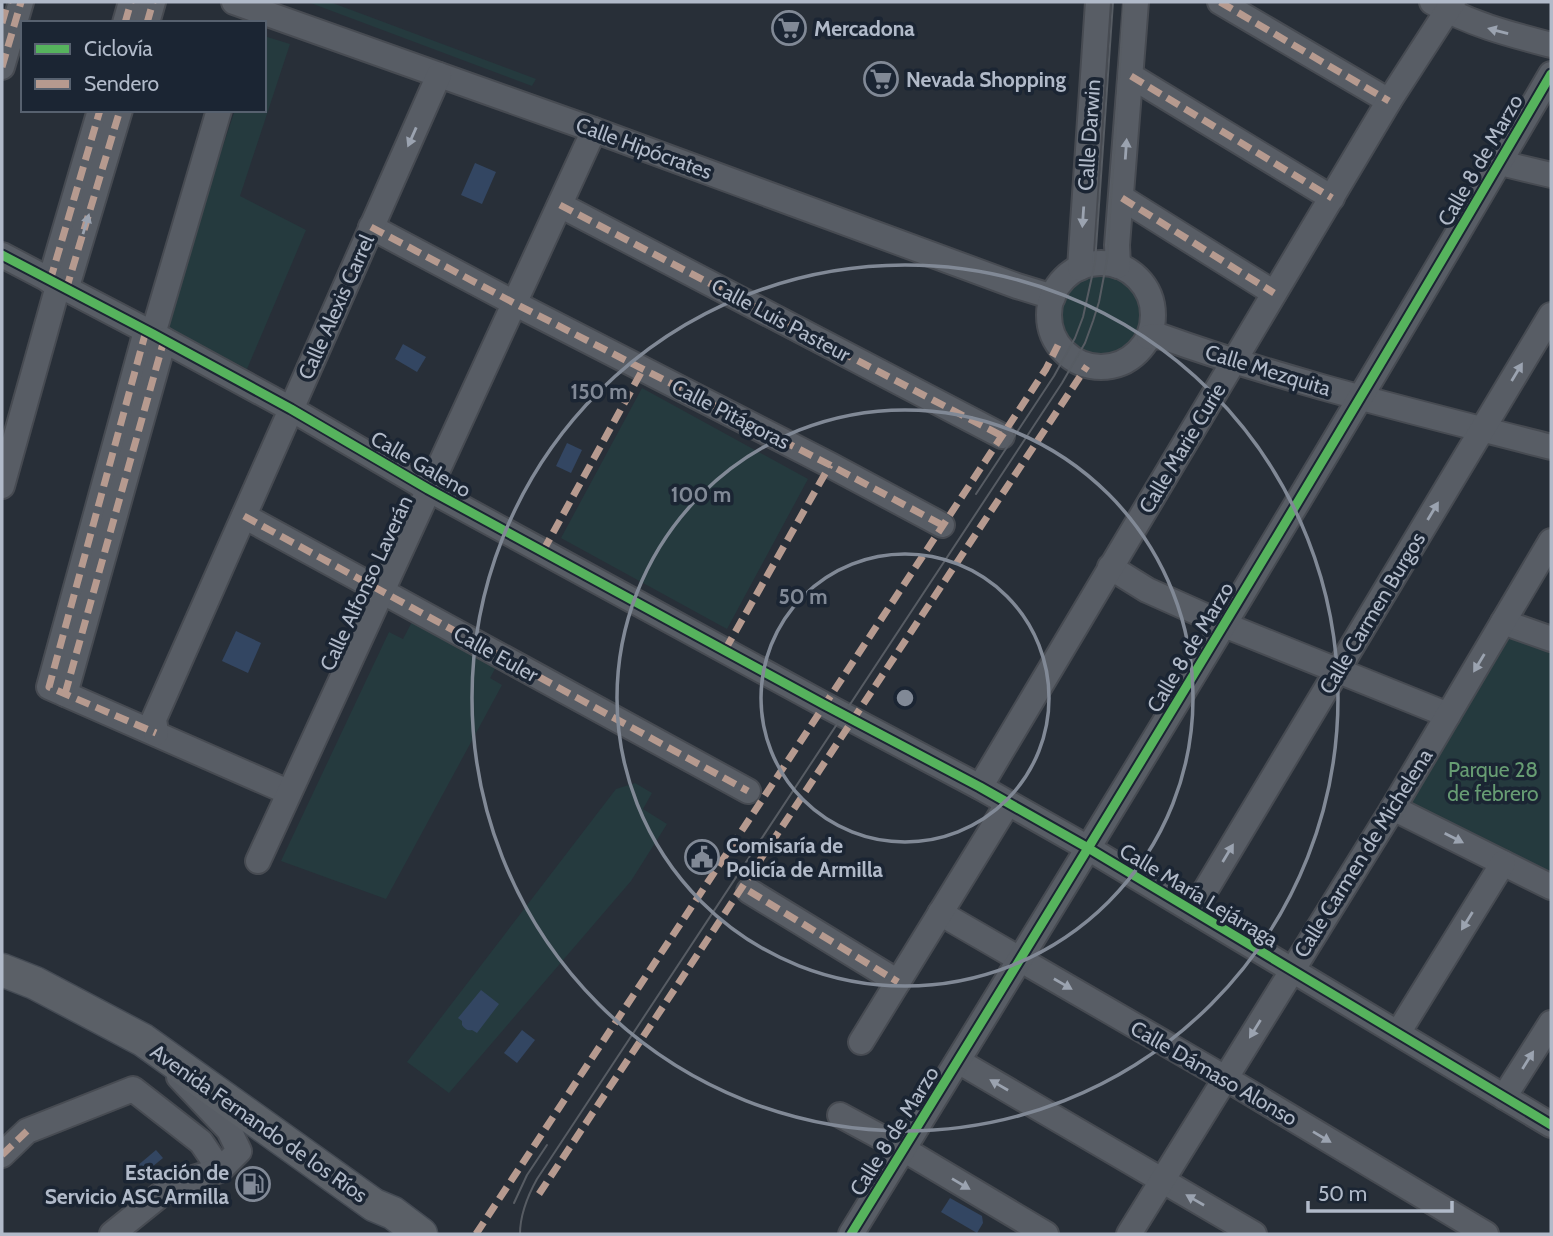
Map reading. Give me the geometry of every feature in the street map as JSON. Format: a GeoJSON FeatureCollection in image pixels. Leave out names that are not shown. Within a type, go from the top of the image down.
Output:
{"type":"FeatureCollection","features":[{"type":"Feature","properties":{"kind":"main road","name":"Avenida Fernando de los Ríos"},"geometry":{"type":"LineString","coordinates":[[2,970],[34,983],[144,1040],[374,1205],[393,1213],[421,1234]]}},
{"type":"Feature","properties":{"kind":"main road","name":"Avenida Fernando de los Ríos"},"geometry":{"type":"LineString","coordinates":[[374,1205],[396,1234]]}},
{"type":"Feature","properties":{"kind":"street"},"geometry":{"type":"LineString","coordinates":[[2,23],[8,2]]}},
{"type":"Feature","properties":{"kind":"street"},"geometry":{"type":"LineString","coordinates":[[2,67],[21,2]]}},
{"type":"Feature","properties":{"kind":"street"},"geometry":{"type":"LineString","coordinates":[[126,21],[131,2]]}},
{"type":"Feature","properties":{"kind":"street"},"geometry":{"type":"LineString","coordinates":[[147,21],[153,2]]}},
{"type":"Feature","properties":{"kind":"street","name":"Calle Hipócrates"},"geometry":{"type":"LineString","coordinates":[[234,2],[1053,297]]}},
{"type":"Feature","properties":{"kind":"street","name":"Calle Darwin"},"geometry":{"type":"LineString","coordinates":[[1080,268],[1098,2]]}},
{"type":"Feature","properties":{"kind":"street","name":"Calle Darwin"},"geometry":{"type":"LineString","coordinates":[[1118,266],[1117,245],[1136,2]]}},
{"type":"Feature","properties":{"kind":"street"},"geometry":{"type":"LineString","coordinates":[[1220,2],[1389,102]]}},
{"type":"Feature","properties":{"kind":"street"},"geometry":{"type":"LineString","coordinates":[[1444,5],[1481,26],[1551,45]]}},
{"type":"Feature","properties":{"kind":"street","name":"Calle Marie Curie"},"geometry":{"type":"LineString","coordinates":[[980,787],[1389,102],[1444,5]]}},
{"type":"Feature","properties":{"kind":"street","name":"Calle 8 de Marzo"},"geometry":{"type":"LineString","coordinates":[[855,1233],[903,1149],[1361,398],[1551,74]]}},
{"type":"Feature","properties":{"kind":"street","name":"Calle Alexis Carrel"},"geometry":{"type":"LineString","coordinates":[[156,733],[154,719],[439,75]]}},
{"type":"Feature","properties":{"kind":"street"},"geometry":{"type":"LineString","coordinates":[[1131,76],[1332,198]]}},
{"type":"Feature","properties":{"kind":"street"},"geometry":{"type":"LineString","coordinates":[[2,486],[58,285],[100,112]]}},
{"type":"Feature","properties":{"kind":"street"},"geometry":{"type":"LineString","coordinates":[[58,285],[119,112]]}},
{"type":"Feature","properties":{"kind":"street"},"geometry":{"type":"LineString","coordinates":[[218,112],[57,690],[288,792]]}},
{"type":"Feature","properties":{"kind":"street","name":"Calle Alfonso Laverán"},"geometry":{"type":"LineString","coordinates":[[258,861],[594,130]]}},
{"type":"Feature","properties":{"kind":"street"},"geometry":{"type":"LineString","coordinates":[[1501,160],[1509,165],[1551,175]]}},
{"type":"Feature","properties":{"kind":"street"},"geometry":{"type":"LineString","coordinates":[[1122,198],[1274,293]]}},
{"type":"Feature","properties":{"kind":"street","name":"Calle Luis Pasteur"},"geometry":{"type":"LineString","coordinates":[[560,205],[1002,436]]}},
{"type":"Feature","properties":{"kind":"street","name":"Calle Pitágoras"},"geometry":{"type":"LineString","coordinates":[[372,227],[942,525]]}},
{"type":"Feature","properties":{"kind":"street","name":"Calle Galeno"},"geometry":{"type":"LineString","coordinates":[[2,255],[291,409],[428,489],[823,704]]}},
{"type":"Feature","properties":{"kind":"street"},"geometry":{"type":"LineString","coordinates":[[1095,263],[1118,266],[1133,274],[1145,287],[1152,303],[1153,320],[1149,337],[1140,350],[1128,360],[1113,366],[1087,366],[1067,355],[1058,345],[1049,315],[1053,297],[1063,279],[1080,268],[1095,263]]}},
{"type":"Feature","properties":{"kind":"street","name":"Calle Carmen Burgos"},"geometry":{"type":"LineString","coordinates":[[1193,911],[1551,315]]}},
{"type":"Feature","properties":{"kind":"street","name":"Calle Mezquita"},"geometry":{"type":"LineString","coordinates":[[1149,337],[1160,336],[1361,398],[1551,447]]}},
{"type":"Feature","properties":{"kind":"street","name":"Calle Euler"},"geometry":{"type":"LineString","coordinates":[[244,516],[748,792]]}},
{"type":"Feature","properties":{"kind":"street","name":"Calle Carmen de Michelena"},"geometry":{"type":"LineString","coordinates":[[1129,1234],[1393,808],[1551,541]]}},
{"type":"Feature","properties":{"kind":"street"},"geometry":{"type":"LineString","coordinates":[[1110,567],[1147,590],[1448,715]]}},
{"type":"Feature","properties":{"kind":"street"},"geometry":{"type":"LineString","coordinates":[[1503,622],[1551,639]]}},
{"type":"Feature","properties":{"kind":"street","name":"Calle María Lejárraga"},"geometry":{"type":"LineString","coordinates":[[823,704],[980,787],[1087,848],[1551,1125]]}},
{"type":"Feature","properties":{"kind":"street"},"geometry":{"type":"LineString","coordinates":[[861,1042],[1008,803]]}},
{"type":"Feature","properties":{"kind":"street"},"geometry":{"type":"LineString","coordinates":[[1393,808],[1551,887]]}},
{"type":"Feature","properties":{"kind":"street"},"geometry":{"type":"LineString","coordinates":[[1398,1034],[1503,863]]}},
{"type":"Feature","properties":{"kind":"street"},"geometry":{"type":"LineString","coordinates":[[749,891],[898,982]]}},
{"type":"Feature","properties":{"kind":"street","name":"Calle Dámaso Alonso"},"geometry":{"type":"LineString","coordinates":[[940,913],[1224,1078],[1474,1231]]}},
{"type":"Feature","properties":{"kind":"street"},"geometry":{"type":"LineString","coordinates":[[1504,1097],[1551,1023]]}},
{"type":"Feature","properties":{"kind":"street","name":"Avenida Fernando de los Ríos"},"geometry":{"type":"LineString","coordinates":[[144,1040],[229,1130],[239,1151],[220,1170]]}},
{"type":"Feature","properties":{"kind":"street"},"geometry":{"type":"LineString","coordinates":[[958,1061],[1254,1234]]}},
{"type":"Feature","properties":{"kind":"street"},"geometry":{"type":"LineString","coordinates":[[2,1155],[27,1131],[133,1089],[201,1142],[220,1170],[174,1184],[112,1234]]}},
{"type":"Feature","properties":{"kind":"street"},"geometry":{"type":"LineString","coordinates":[[840,1115],[1046,1234]]}},
{"type":"Feature","properties":{"kind":"green space"},"geometry":{"type":"Polygon","coordinates":[[[308,2],[330,2],[536,79],[532,86],[308,2]]]}},
{"type":"Feature","properties":{"kind":"green space"},"geometry":{"type":"Polygon","coordinates":[[[266,37],[290,44],[240,196],[306,230],[247,369],[162,328],[234,112],[266,112],[266,37]]]}},
{"type":"Feature","properties":{"kind":"green space"},"geometry":{"type":"Polygon","coordinates":[[[1101,274],[1124,281],[1136,293],[1143,316],[1136,339],[1124,351],[1101,358],[1078,351],[1066,339],[1059,316],[1066,293],[1078,281],[1101,274]]]}},
{"type":"Feature","properties":{"kind":"green space"},"geometry":{"type":"Polygon","coordinates":[[[642,388],[808,479],[727,629],[561,538],[642,388]]]}},
{"type":"Feature","properties":{"kind":"green space"},"geometry":{"type":"Polygon","coordinates":[[[412,622],[496,667],[490,678],[502,685],[386,899],[281,861],[389,632],[403,639],[412,622]]]}},
{"type":"Feature","properties":{"kind":"green space","name":"Parque 28 de febrero"},"geometry":{"type":"Polygon","coordinates":[[[1505,634],[1551,650],[1551,877],[1410,805],[1505,634]]]}},
{"type":"Feature","properties":{"kind":"green space"},"geometry":{"type":"Polygon","coordinates":[[[635,783],[652,793],[643,809],[667,824],[631,881],[449,1093],[407,1062],[616,789],[635,783]]]}},
{"type":"Feature","properties":{"kind":"water"},"geometry":{"type":"Polygon","coordinates":[[[475,163],[496,172],[482,204],[461,195],[475,163]]]}},
{"type":"Feature","properties":{"kind":"water"},"geometry":{"type":"Polygon","coordinates":[[[403,344],[426,357],[417,372],[395,359],[403,344]]]}},
{"type":"Feature","properties":{"kind":"water"},"geometry":{"type":"Polygon","coordinates":[[[567,443],[582,450],[571,473],[556,466],[567,443]]]}},
{"type":"Feature","properties":{"kind":"water"},"geometry":{"type":"Polygon","coordinates":[[[236,631],[261,643],[248,673],[222,661],[236,631]]]}},
{"type":"Feature","properties":{"kind":"water"},"geometry":{"type":"Polygon","coordinates":[[[481,990],[499,1004],[477,1033],[465,1029],[458,1018],[481,990]]]}},
{"type":"Feature","properties":{"kind":"water"},"geometry":{"type":"Polygon","coordinates":[[[522,1030],[535,1040],[517,1063],[504,1053],[522,1030]]]}},
{"type":"Feature","properties":{"kind":"water"},"geometry":{"type":"Polygon","coordinates":[[[156,1150],[163,1158],[136,1180],[130,1172],[156,1150]]]}},
{"type":"Feature","properties":{"kind":"water"},"geometry":{"type":"Polygon","coordinates":[[[950,1198],[982,1216],[983,1223],[977,1233],[941,1212],[950,1198]]]}},
{"type":"Feature","properties":{"kind":"tram line"},"geometry":{"type":"LineString","coordinates":[[976,494],[1054,376],[1083,317],[1095,263],[1113,2]]}},
{"type":"Feature","properties":{"kind":"tram line"},"geometry":{"type":"LineString","coordinates":[[520,1234],[525,1206],[537,1179],[1062,383],[1085,343],[1099,302],[1107,260],[1124,2]]}},
{"type":"Feature","properties":{"kind":"tram line"},"geometry":{"type":"LineString","coordinates":[[514,1203],[527,1175],[547,1145]]}},
{"type":"Feature","properties":{"kind":"marked path"},"geometry":{"type":"LineString","coordinates":[[2,23],[8,2]]}},
{"type":"Feature","properties":{"kind":"marked path"},"geometry":{"type":"LineString","coordinates":[[2,67],[21,2]]}},
{"type":"Feature","properties":{"kind":"marked path"},"geometry":{"type":"LineString","coordinates":[[126,21],[131,2]]}},
{"type":"Feature","properties":{"kind":"marked path"},"geometry":{"type":"LineString","coordinates":[[148,21],[153,2]]}},
{"type":"Feature","properties":{"kind":"marked path"},"geometry":{"type":"LineString","coordinates":[[1220,2],[1389,101]]}},
{"type":"Feature","properties":{"kind":"marked path"},"geometry":{"type":"LineString","coordinates":[[1131,76],[1332,198]]}},
{"type":"Feature","properties":{"kind":"marked path"},"geometry":{"type":"LineString","coordinates":[[50,281],[99,112]]}},
{"type":"Feature","properties":{"kind":"marked path"},"geometry":{"type":"LineString","coordinates":[[66,290],[119,112]]}},
{"type":"Feature","properties":{"kind":"marked path"},"geometry":{"type":"LineString","coordinates":[[1122,198],[1274,293]]}},
{"type":"Feature","properties":{"kind":"marked path"},"geometry":{"type":"LineString","coordinates":[[560,205],[1002,436]]}},
{"type":"Feature","properties":{"kind":"marked path"},"geometry":{"type":"LineString","coordinates":[[371,227],[942,525]]}},
{"type":"Feature","properties":{"kind":"marked path"},"geometry":{"type":"LineString","coordinates":[[146,331],[49,687],[156,733]]}},
{"type":"Feature","properties":{"kind":"marked path"},"geometry":{"type":"LineString","coordinates":[[65,694],[164,340]]}},
{"type":"Feature","properties":{"kind":"marked path"},"geometry":{"type":"LineString","coordinates":[[476,1234],[1046,369],[1058,345]]}},
{"type":"Feature","properties":{"kind":"marked path"},"geometry":{"type":"LineString","coordinates":[[539,1194],[1087,366]]}},
{"type":"Feature","properties":{"kind":"marked path"},"geometry":{"type":"LineString","coordinates":[[543,551],[643,369]]}},
{"type":"Feature","properties":{"kind":"marked path"},"geometry":{"type":"LineString","coordinates":[[725,650],[830,465]]}},
{"type":"Feature","properties":{"kind":"marked path"},"geometry":{"type":"LineString","coordinates":[[244,516],[748,791]]}},
{"type":"Feature","properties":{"kind":"marked path"},"geometry":{"type":"LineString","coordinates":[[749,891],[898,982]]}},
{"type":"Feature","properties":{"kind":"marked path"},"geometry":{"type":"LineString","coordinates":[[2,1155],[27,1131]]}},
{"type":"Feature","properties":{"kind":"cycle path"},"geometry":{"type":"LineString","coordinates":[[851,1234],[1205,656],[1551,74]]}},
{"type":"Feature","properties":{"kind":"cycle path"},"geometry":{"type":"LineString","coordinates":[[2,255],[291,409],[428,489],[980,787],[1088,848],[1551,1125]]}},
{"type":"Feature","properties":{"kind":"place","name":"Mercadona"},"geometry":{"type":"Point","coordinates":[789,28]}},
{"type":"Feature","properties":{"kind":"place","name":"Nevada Shopping"},"geometry":{"type":"Point","coordinates":[881,79]}},
{"type":"Feature","properties":{"kind":"place","name":"Comisaría de Policía de Armilla"},"geometry":{"type":"Point","coordinates":[702,857]}},
{"type":"Feature","properties":{"kind":"place","name":"Estación de Servicio ASC Armilla"},"geometry":{"type":"Point","coordinates":[253,1184]}}]}
